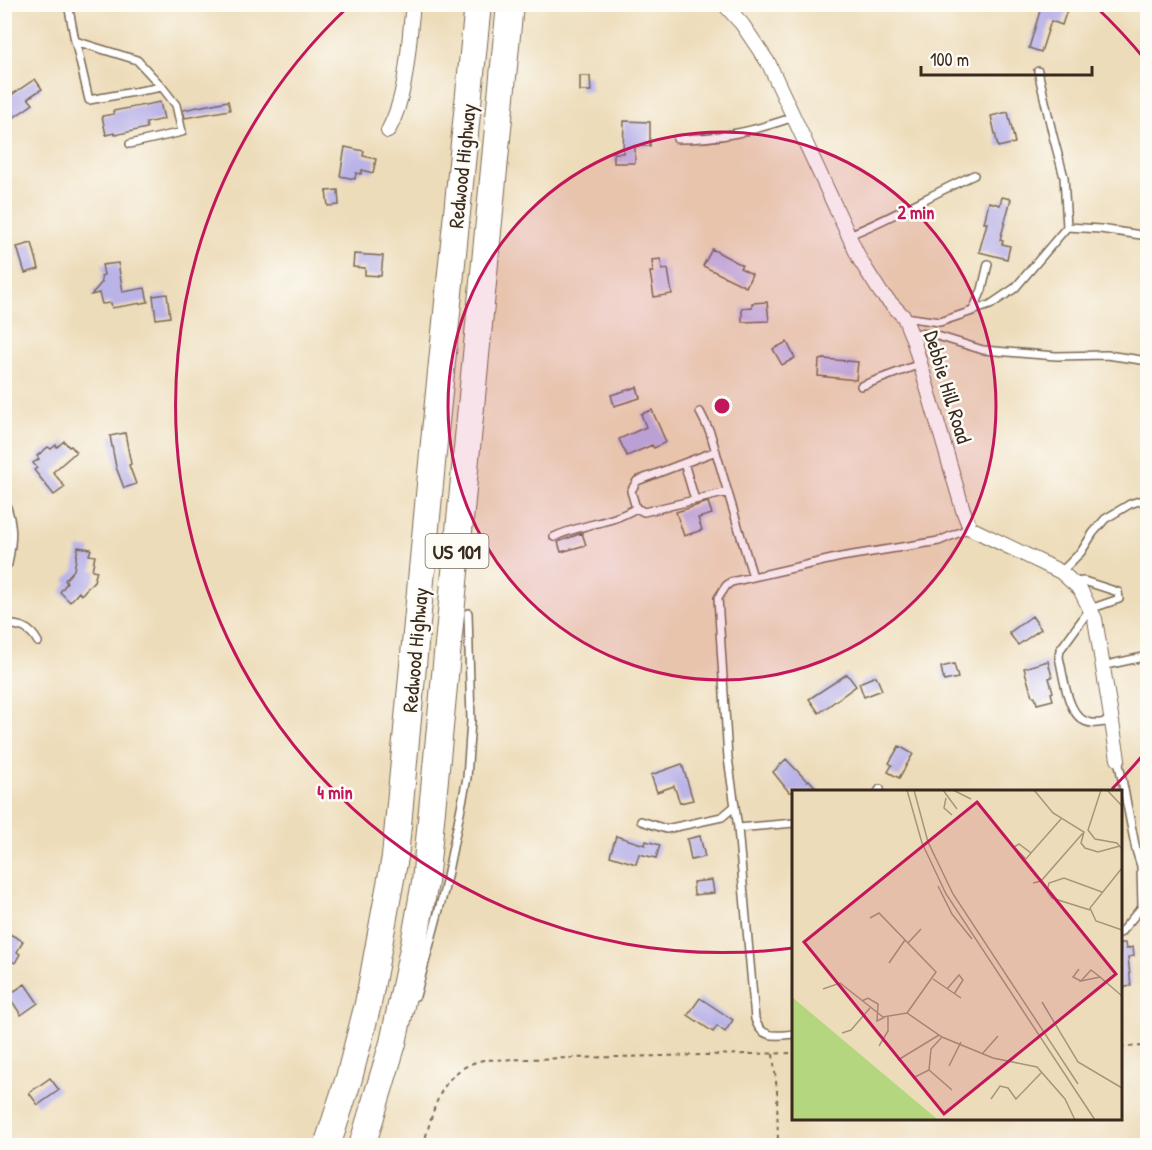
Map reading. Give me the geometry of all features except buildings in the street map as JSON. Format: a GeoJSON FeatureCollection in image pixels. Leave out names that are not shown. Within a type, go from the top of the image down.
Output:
{"type":"FeatureCollection","features":[{"type":"Feature","properties":{"kind":"highway","name":"Redwood Highway"},"geometry":{"type":"LineString","coordinates":[[327,1146],[349,1078],[368,1005],[395,857],[478,4]]}},
{"type":"Feature","properties":{"kind":"highway","name":"Redwood Highway"},"geometry":{"type":"LineString","coordinates":[[362,1146],[393,1043],[407,980],[424,882],[510,4]]}},
{"type":"Feature","properties":{"kind":"highway"},"geometry":{"type":"LineString","coordinates":[[468,612],[475,364]]}},
{"type":"Feature","properties":{"kind":"highway"},"geometry":{"type":"LineString","coordinates":[[379,1094],[413,1007]]}},
{"type":"Feature","properties":{"kind":"street"},"geometry":{"type":"LineString","coordinates":[[388,131],[395,118],[405,79],[413,4]]}},
{"type":"Feature","properties":{"kind":"street","name":"Debbie Hill Road"},"geometry":{"type":"LineString","coordinates":[[724,4],[742,24],[769,64],[860,260],[881,293],[904,317],[911,333],[970,528]]}},
{"type":"Feature","properties":{"kind":"street"},"geometry":{"type":"LineString","coordinates":[[970,528],[1061,572],[1080,590],[1095,619],[1118,759]]}},
{"type":"Feature","properties":{"kind":"lane"},"geometry":{"type":"LineString","coordinates":[[68,4],[89,100],[162,87]]}},
{"type":"Feature","properties":{"kind":"lane"},"geometry":{"type":"LineString","coordinates":[[75,41],[137,60],[176,105],[182,132],[130,144]]}},
{"type":"Feature","properties":{"kind":"lane"},"geometry":{"type":"LineString","coordinates":[[904,317],[940,322],[990,305],[1016,288],[1067,226],[1064,177],[1038,71]]}},
{"type":"Feature","properties":{"kind":"lane"},"geometry":{"type":"LineString","coordinates":[[677,139],[708,139],[751,132],[794,117]]}},
{"type":"Feature","properties":{"kind":"lane"},"geometry":{"type":"LineString","coordinates":[[849,235],[881,222],[940,190],[974,175]]}},
{"type":"Feature","properties":{"kind":"lane"},"geometry":{"type":"LineString","coordinates":[[1067,226],[1148,236]]}},
{"type":"Feature","properties":{"kind":"lane"},"geometry":{"type":"LineString","coordinates":[[973,310],[982,291],[988,264]]}},
{"type":"Feature","properties":{"kind":"lane"},"geometry":{"type":"LineString","coordinates":[[911,333],[931,334],[983,350],[1056,356],[1107,355],[1148,360]]}},
{"type":"Feature","properties":{"kind":"lane"},"geometry":{"type":"LineString","coordinates":[[861,386],[920,364]]}},
{"type":"Feature","properties":{"kind":"lane"},"geometry":{"type":"LineString","coordinates":[[700,412],[710,432],[753,577]]}},
{"type":"Feature","properties":{"kind":"lane"},"geometry":{"type":"LineString","coordinates":[[716,451],[637,481],[631,491],[636,508],[644,512],[728,492]]}},
{"type":"Feature","properties":{"kind":"lane"},"geometry":{"type":"LineString","coordinates":[[684,463],[695,500]]}},
{"type":"Feature","properties":{"kind":"lane"},"geometry":{"type":"LineString","coordinates":[[1061,572],[1081,552],[1105,519],[1130,504],[1148,498]]}},
{"type":"Feature","properties":{"kind":"lane"},"geometry":{"type":"LineString","coordinates":[[4,499],[12,517],[13,537],[8,564],[4,566]]}},
{"type":"Feature","properties":{"kind":"lane"},"geometry":{"type":"LineString","coordinates":[[554,537],[570,529],[623,516],[636,508]]}},
{"type":"Feature","properties":{"kind":"lane"},"geometry":{"type":"LineString","coordinates":[[792,1034],[766,1035],[757,1026],[755,1019],[738,828],[728,758],[718,598],[731,582],[841,557],[939,541],[970,528]]}},
{"type":"Feature","properties":{"kind":"lane"},"geometry":{"type":"LineString","coordinates":[[1073,582],[1084,580],[1118,592],[1119,599],[1090,609],[1060,650],[1059,657],[1070,707],[1084,721],[1092,723],[1112,721]]}},
{"type":"Feature","properties":{"kind":"lane"},"geometry":{"type":"LineString","coordinates":[[413,1007],[444,891],[467,778],[471,721],[468,612]]}},
{"type":"Feature","properties":{"kind":"lane"},"geometry":{"type":"LineString","coordinates":[[4,624],[25,627],[33,633],[38,642]]}},
{"type":"Feature","properties":{"kind":"lane"},"geometry":{"type":"LineString","coordinates":[[1102,666],[1148,656]]}},
{"type":"Feature","properties":{"kind":"lane"},"geometry":{"type":"LineString","coordinates":[[1118,759],[1136,850],[1144,868],[1142,907],[1122,931]]}},
{"type":"Feature","properties":{"kind":"lane"},"geometry":{"type":"LineString","coordinates":[[641,821],[666,829],[722,817],[735,806]]}},
{"type":"Feature","properties":{"kind":"lane"},"geometry":{"type":"LineString","coordinates":[[738,828],[792,823]]}},
{"type":"Feature","properties":{"kind":"path"},"geometry":{"type":"LineString","coordinates":[[1122,1047],[1148,1046]]}},
{"type":"Feature","properties":{"kind":"path"},"geometry":{"type":"LineString","coordinates":[[423,1146],[436,1104],[454,1072],[483,1060],[792,1053]]}},
{"type":"Feature","properties":{"kind":"path"},"geometry":{"type":"LineString","coordinates":[[773,1054],[777,1090],[778,1146]]}}]}
